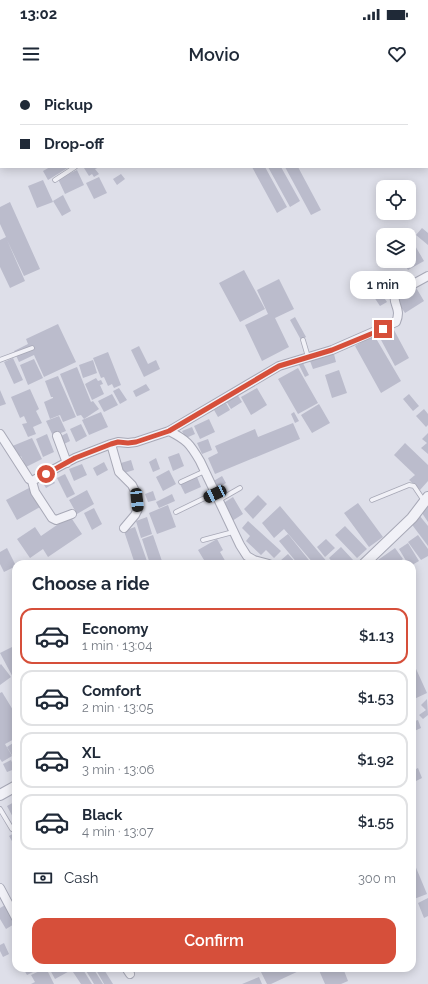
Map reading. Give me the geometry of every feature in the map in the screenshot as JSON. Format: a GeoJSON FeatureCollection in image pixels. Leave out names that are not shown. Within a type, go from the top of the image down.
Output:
{"type":"FeatureCollection","features":[{"type":"Feature","properties":{"kind":"street"},"geometry":{"type":"LineString","coordinates":[[32,481],[67,463],[111,444],[118,442],[136,442],[169,431],[274,369],[332,350],[396,322],[398,312],[394,299],[395,294],[428,276]]}},
{"type":"Feature","properties":{"kind":"street"},"geometry":{"type":"LineString","coordinates":[[169,431],[184,439],[193,449],[205,471],[233,532],[247,556],[254,560]]}},
{"type":"Feature","properties":{"kind":"street"},"geometry":{"type":"LineString","coordinates":[[0,434],[29,479],[32,481],[35,492],[52,518],[56,520],[72,514]]}},
{"type":"Feature","properties":{"kind":"street"},"geometry":{"type":"LineString","coordinates":[[57,436],[67,463]]}},
{"type":"Feature","properties":{"kind":"street"},"geometry":{"type":"LineString","coordinates":[[111,444],[119,472],[132,485],[137,500],[138,509],[124,528]]}},
{"type":"Feature","properties":{"kind":"street"},"geometry":{"type":"LineString","coordinates":[[368,560],[412,518],[426,499]]}},
{"type":"Feature","properties":{"kind":"street"},"geometry":{"type":"LineString","coordinates":[[0,795],[12,788]]}},
{"type":"Feature","properties":{"kind":"street"},"geometry":{"type":"LineString","coordinates":[[0,888],[12,910]]}},
{"type":"Feature","properties":{"kind":"lane"},"geometry":{"type":"LineString","coordinates":[[55,180],[73,168]]}},
{"type":"Feature","properties":{"kind":"lane"},"geometry":{"type":"LineString","coordinates":[[303,340],[308,357]]}},
{"type":"Feature","properties":{"kind":"lane"},"geometry":{"type":"LineString","coordinates":[[0,360],[32,348]]}},
{"type":"Feature","properties":{"kind":"lane"},"geometry":{"type":"LineString","coordinates":[[181,482],[205,471]]}},
{"type":"Feature","properties":{"kind":"lane"},"geometry":{"type":"LineString","coordinates":[[372,500],[409,485],[414,486],[426,499]]}},
{"type":"Feature","properties":{"kind":"lane"},"geometry":{"type":"LineString","coordinates":[[176,512],[240,488]]}},
{"type":"Feature","properties":{"kind":"lane"},"geometry":{"type":"LineString","coordinates":[[203,540],[233,532]]}},
{"type":"Feature","properties":{"kind":"lane"},"geometry":{"type":"LineString","coordinates":[[0,808],[12,829]]}},
{"type":"Feature","properties":{"kind":"building"},"geometry":{"type":"Polygon","coordinates":[[[48,168],[67,168],[48,180],[43,171],[48,168]]]}},
{"type":"Feature","properties":{"kind":"building"},"geometry":{"type":"Polygon","coordinates":[[[84,168],[98,168],[95,169],[99,174],[94,177],[92,174],[89,176],[84,168]]]}},
{"type":"Feature","properties":{"kind":"building"},"geometry":{"type":"Polygon","coordinates":[[[253,168],[266,168],[287,207],[277,213],[253,168]]]}},
{"type":"Feature","properties":{"kind":"building"},"geometry":{"type":"Polygon","coordinates":[[[269,168],[282,168],[300,201],[290,207],[269,168]]]}},
{"type":"Feature","properties":{"kind":"building"},"geometry":{"type":"Polygon","coordinates":[[[286,168],[299,168],[321,210],[311,215],[286,168]]]}},
{"type":"Feature","properties":{"kind":"building"},"geometry":{"type":"Polygon","coordinates":[[[77,170],[84,185],[65,194],[58,179],[77,170]]]}},
{"type":"Feature","properties":{"kind":"building"},"geometry":{"type":"Polygon","coordinates":[[[121,174],[125,179],[117,185],[113,179],[121,174]]]}},
{"type":"Feature","properties":{"kind":"building"},"geometry":{"type":"Polygon","coordinates":[[[99,177],[107,193],[94,199],[86,183],[99,177]]]}},
{"type":"Feature","properties":{"kind":"building"},"geometry":{"type":"Polygon","coordinates":[[[43,180],[53,202],[37,208],[28,186],[43,180]]]}},
{"type":"Feature","properties":{"kind":"building"},"geometry":{"type":"Polygon","coordinates":[[[63,195],[71,211],[62,216],[53,201],[63,195]]]}},
{"type":"Feature","properties":{"kind":"building"},"geometry":{"type":"Polygon","coordinates":[[[10,202],[40,269],[24,276],[7,240],[25,281],[10,288],[0,267],[0,240],[6,237],[0,224],[0,207],[10,202]]]}},
{"type":"Feature","properties":{"kind":"building"},"geometry":{"type":"Polygon","coordinates":[[[422,228],[428,233],[428,245],[416,235],[422,228]]]}},
{"type":"Feature","properties":{"kind":"building"},"geometry":{"type":"Polygon","coordinates":[[[416,247],[424,261],[416,266],[416,247]]]}},
{"type":"Feature","properties":{"kind":"building"},"geometry":{"type":"Polygon","coordinates":[[[244,270],[265,309],[240,322],[219,283],[244,270]]]}},
{"type":"Feature","properties":{"kind":"building"},"geometry":{"type":"Polygon","coordinates":[[[279,279],[294,309],[275,318],[289,347],[262,361],[245,325],[268,314],[257,290],[279,279]]]}},
{"type":"Feature","properties":{"kind":"building"},"geometry":{"type":"Polygon","coordinates":[[[415,286],[424,301],[405,313],[395,298],[415,286]]]}},
{"type":"Feature","properties":{"kind":"building"},"geometry":{"type":"Polygon","coordinates":[[[380,292],[387,302],[380,306],[374,297],[380,292]]]}},
{"type":"Feature","properties":{"kind":"building"},"geometry":{"type":"Polygon","coordinates":[[[295,317],[306,337],[301,340],[290,320],[295,317]]]}},
{"type":"Feature","properties":{"kind":"building"},"geometry":{"type":"Polygon","coordinates":[[[58,324],[76,362],[44,377],[34,355],[19,362],[14,351],[28,344],[26,339],[58,324]]]}},
{"type":"Feature","properties":{"kind":"building"},"geometry":{"type":"Polygon","coordinates":[[[394,330],[409,358],[395,366],[380,338],[394,330]]]}},
{"type":"Feature","properties":{"kind":"building"},"geometry":{"type":"Polygon","coordinates":[[[374,335],[401,381],[381,393],[355,346],[374,335]]]}},
{"type":"Feature","properties":{"kind":"building"},"geometry":{"type":"Polygon","coordinates":[[[139,346],[148,364],[156,360],[160,369],[144,377],[131,350],[139,346]]]}},
{"type":"Feature","properties":{"kind":"building"},"geometry":{"type":"Polygon","coordinates":[[[108,352],[121,385],[114,388],[112,384],[108,386],[104,377],[101,378],[93,358],[108,352]]]}},
{"type":"Feature","properties":{"kind":"building"},"geometry":{"type":"Polygon","coordinates":[[[334,354],[336,362],[313,369],[310,361],[334,354]]]}},
{"type":"Feature","properties":{"kind":"building"},"geometry":{"type":"Polygon","coordinates":[[[13,358],[23,380],[14,384],[4,362],[13,358]]]}},
{"type":"Feature","properties":{"kind":"building"},"geometry":{"type":"Polygon","coordinates":[[[34,359],[43,378],[28,385],[20,365],[34,359]]]}},
{"type":"Feature","properties":{"kind":"building"},"geometry":{"type":"Polygon","coordinates":[[[93,360],[97,373],[83,378],[79,365],[93,360]]]}},
{"type":"Feature","properties":{"kind":"building"},"geometry":{"type":"Polygon","coordinates":[[[303,363],[309,375],[305,377],[299,365],[303,363]]]}},
{"type":"Feature","properties":{"kind":"building"},"geometry":{"type":"Polygon","coordinates":[[[77,367],[91,402],[93,401],[99,409],[84,419],[81,415],[77,416],[60,374],[77,367]]]}},
{"type":"Feature","properties":{"kind":"building"},"geometry":{"type":"Polygon","coordinates":[[[298,368],[318,403],[298,414],[278,379],[298,368]]]}},
{"type":"Feature","properties":{"kind":"building"},"geometry":{"type":"Polygon","coordinates":[[[339,370],[347,393],[332,398],[325,375],[339,370]]]}},
{"type":"Feature","properties":{"kind":"building"},"geometry":{"type":"Polygon","coordinates":[[[58,376],[76,417],[63,422],[60,415],[50,419],[44,402],[53,398],[51,397],[45,381],[58,376]]]}},
{"type":"Feature","properties":{"kind":"building"},"geometry":{"type":"Polygon","coordinates":[[[96,378],[98,381],[101,380],[103,384],[100,385],[104,394],[92,400],[85,384],[96,378]]]}},
{"type":"Feature","properties":{"kind":"building"},"geometry":{"type":"Polygon","coordinates":[[[146,384],[150,390],[136,397],[133,391],[146,384]]]}},
{"type":"Feature","properties":{"kind":"building"},"geometry":{"type":"Polygon","coordinates":[[[119,388],[127,400],[120,404],[113,391],[119,388]]]}},
{"type":"Feature","properties":{"kind":"building"},"geometry":{"type":"Polygon","coordinates":[[[257,388],[267,405],[251,415],[241,397],[257,388]]]}},
{"type":"Feature","properties":{"kind":"building"},"geometry":{"type":"Polygon","coordinates":[[[30,389],[39,409],[36,411],[42,423],[33,427],[36,434],[28,437],[22,424],[27,423],[24,416],[20,418],[11,397],[30,389]]]}},
{"type":"Feature","properties":{"kind":"building"},"geometry":{"type":"Polygon","coordinates":[[[0,390],[6,404],[0,406],[0,390]]]}},
{"type":"Feature","properties":{"kind":"building"},"geometry":{"type":"Polygon","coordinates":[[[112,394],[118,405],[104,412],[98,401],[112,394]]]}},
{"type":"Feature","properties":{"kind":"building"},"geometry":{"type":"Polygon","coordinates":[[[237,394],[242,402],[231,409],[226,401],[237,394]]]}},
{"type":"Feature","properties":{"kind":"building"},"geometry":{"type":"Polygon","coordinates":[[[409,394],[419,406],[413,411],[403,399],[409,394]]]}},
{"type":"Feature","properties":{"kind":"building"},"geometry":{"type":"Polygon","coordinates":[[[226,403],[230,410],[218,417],[214,410],[226,403]]]}},
{"type":"Feature","properties":{"kind":"building"},"geometry":{"type":"Polygon","coordinates":[[[319,404],[330,423],[312,433],[301,415],[319,404]]]}},
{"type":"Feature","properties":{"kind":"building"},"geometry":{"type":"Polygon","coordinates":[[[424,409],[428,414],[428,425],[426,427],[416,416],[424,409]]]}},
{"type":"Feature","properties":{"kind":"building"},"geometry":{"type":"Polygon","coordinates":[[[101,412],[108,427],[89,435],[82,420],[101,412]]]}},
{"type":"Feature","properties":{"kind":"building"},"geometry":{"type":"Polygon","coordinates":[[[294,412],[299,421],[295,423],[291,414],[294,412]]]}},
{"type":"Feature","properties":{"kind":"building"},"geometry":{"type":"Polygon","coordinates":[[[59,416],[66,431],[53,436],[46,421],[59,416]]]}},
{"type":"Feature","properties":{"kind":"building"},"geometry":{"type":"Polygon","coordinates":[[[209,419],[215,432],[200,439],[194,426],[209,419]]]}},
{"type":"Feature","properties":{"kind":"building"},"geometry":{"type":"Polygon","coordinates":[[[293,423],[300,439],[215,474],[208,458],[218,453],[215,446],[255,429],[258,437],[293,423]]]}},
{"type":"Feature","properties":{"kind":"building"},"geometry":{"type":"Polygon","coordinates":[[[81,424],[87,436],[76,442],[70,429],[81,424]]]}},
{"type":"Feature","properties":{"kind":"building"},"geometry":{"type":"Polygon","coordinates":[[[192,427],[195,434],[186,438],[182,431],[192,427]]]}},
{"type":"Feature","properties":{"kind":"building"},"geometry":{"type":"Polygon","coordinates":[[[67,433],[70,441],[64,444],[61,436],[67,433]]]}},
{"type":"Feature","properties":{"kind":"building"},"geometry":{"type":"Polygon","coordinates":[[[428,433],[428,454],[421,448],[427,443],[422,439],[428,433]]]}},
{"type":"Feature","properties":{"kind":"building"},"geometry":{"type":"Polygon","coordinates":[[[47,434],[54,452],[43,457],[36,439],[47,434]]]}},
{"type":"Feature","properties":{"kind":"building"},"geometry":{"type":"Polygon","coordinates":[[[32,438],[42,459],[26,467],[21,456],[16,458],[10,447],[32,438]]]}},
{"type":"Feature","properties":{"kind":"building"},"geometry":{"type":"Polygon","coordinates":[[[208,439],[212,450],[202,454],[197,443],[208,439]]]}},
{"type":"Feature","properties":{"kind":"building"},"geometry":{"type":"Polygon","coordinates":[[[405,443],[428,465],[428,481],[420,490],[409,480],[415,475],[394,455],[405,443]]]}},
{"type":"Feature","properties":{"kind":"building"},"geometry":{"type":"Polygon","coordinates":[[[179,453],[184,466],[173,471],[168,457],[179,453]]]}},
{"type":"Feature","properties":{"kind":"building"},"geometry":{"type":"Polygon","coordinates":[[[156,458],[160,469],[153,472],[149,462],[156,458]]]}},
{"type":"Feature","properties":{"kind":"building"},"geometry":{"type":"Polygon","coordinates":[[[131,460],[134,470],[124,473],[121,463],[131,460]]]}},
{"type":"Feature","properties":{"kind":"building"},"geometry":{"type":"Polygon","coordinates":[[[104,462],[108,470],[97,476],[93,468],[104,462]]]}},
{"type":"Feature","properties":{"kind":"building"},"geometry":{"type":"Polygon","coordinates":[[[82,464],[87,475],[74,481],[69,469],[82,464]]]}},
{"type":"Feature","properties":{"kind":"building"},"geometry":{"type":"Polygon","coordinates":[[[169,470],[176,484],[163,491],[156,477],[169,470]]]}},
{"type":"Feature","properties":{"kind":"building"},"geometry":{"type":"Polygon","coordinates":[[[65,474],[75,494],[67,498],[57,478],[65,474]]]}},
{"type":"Feature","properties":{"kind":"building"},"geometry":{"type":"Polygon","coordinates":[[[50,475],[55,483],[46,488],[41,480],[50,475]]]}},
{"type":"Feature","properties":{"kind":"building"},"geometry":{"type":"Polygon","coordinates":[[[222,476],[226,483],[216,489],[212,482],[222,476]]]}},
{"type":"Feature","properties":{"kind":"building"},"geometry":{"type":"Polygon","coordinates":[[[197,477],[201,487],[185,494],[180,484],[197,477]]]}},
{"type":"Feature","properties":{"kind":"building"},"geometry":{"type":"Polygon","coordinates":[[[29,488],[40,507],[17,520],[6,500],[29,488]]]}},
{"type":"Feature","properties":{"kind":"building"},"geometry":{"type":"Polygon","coordinates":[[[87,490],[94,504],[77,514],[69,500],[87,490]]]}},
{"type":"Feature","properties":{"kind":"building"},"geometry":{"type":"Polygon","coordinates":[[[153,491],[156,500],[148,502],[145,494],[153,491]]]}},
{"type":"Feature","properties":{"kind":"building"},"geometry":{"type":"Polygon","coordinates":[[[172,494],[175,501],[159,508],[156,502],[172,494]]]}},
{"type":"Feature","properties":{"kind":"building"},"geometry":{"type":"Polygon","coordinates":[[[258,495],[267,504],[253,519],[244,509],[258,495]]]}},
{"type":"Feature","properties":{"kind":"building"},"geometry":{"type":"Polygon","coordinates":[[[233,497],[243,514],[232,521],[222,504],[233,497]]]}},
{"type":"Feature","properties":{"kind":"building"},"geometry":{"type":"Polygon","coordinates":[[[358,503],[383,537],[369,547],[344,513],[358,503]]]}},
{"type":"Feature","properties":{"kind":"building"},"geometry":{"type":"Polygon","coordinates":[[[168,505],[176,527],[157,534],[149,513],[168,505]]]}},
{"type":"Feature","properties":{"kind":"building"},"geometry":{"type":"Polygon","coordinates":[[[428,505],[428,522],[420,510],[428,505]]]}},
{"type":"Feature","properties":{"kind":"building"},"geometry":{"type":"Polygon","coordinates":[[[280,506],[325,560],[311,560],[284,529],[274,538],[262,523],[280,506]]]}},
{"type":"Feature","properties":{"kind":"building"},"geometry":{"type":"Polygon","coordinates":[[[94,508],[102,524],[92,530],[84,513],[94,508]]]}},
{"type":"Feature","properties":{"kind":"building"},"geometry":{"type":"Polygon","coordinates":[[[419,515],[428,526],[428,546],[410,522],[419,515]]]}},
{"type":"Feature","properties":{"kind":"building"},"geometry":{"type":"Polygon","coordinates":[[[70,516],[82,534],[48,557],[43,549],[30,558],[17,539],[35,527],[41,536],[70,516]]]}},
{"type":"Feature","properties":{"kind":"building"},"geometry":{"type":"Polygon","coordinates":[[[147,517],[152,534],[141,538],[136,521],[147,517]]]}},
{"type":"Feature","properties":{"kind":"building"},"geometry":{"type":"Polygon","coordinates":[[[248,521],[281,551],[274,558],[266,550],[261,555],[246,541],[250,536],[242,528],[248,521]]]}},
{"type":"Feature","properties":{"kind":"building"},"geometry":{"type":"Polygon","coordinates":[[[345,526],[367,549],[357,558],[335,535],[345,526]]]}},
{"type":"Feature","properties":{"kind":"building"},"geometry":{"type":"Polygon","coordinates":[[[135,527],[147,560],[134,560],[124,531],[135,527]]]}},
{"type":"Feature","properties":{"kind":"building"},"geometry":{"type":"Polygon","coordinates":[[[288,534],[309,560],[295,560],[279,541],[288,534]]]}},
{"type":"Feature","properties":{"kind":"building"},"geometry":{"type":"Polygon","coordinates":[[[153,535],[162,560],[149,560],[142,539],[153,535]]]}},
{"type":"Feature","properties":{"kind":"building"},"geometry":{"type":"Polygon","coordinates":[[[418,535],[428,549],[428,556],[421,560],[408,542],[418,535]]]}},
{"type":"Feature","properties":{"kind":"building"},"geometry":{"type":"Polygon","coordinates":[[[217,539],[223,550],[220,552],[225,560],[204,560],[198,550],[217,539]]]}},
{"type":"Feature","properties":{"kind":"building"},"geometry":{"type":"Polygon","coordinates":[[[326,539],[335,548],[325,557],[317,547],[326,539]]]}},
{"type":"Feature","properties":{"kind":"building"},"geometry":{"type":"Polygon","coordinates":[[[408,543],[419,561],[416,563],[416,560],[406,560],[399,549],[408,543]]]}},
{"type":"Feature","properties":{"kind":"building"},"geometry":{"type":"Polygon","coordinates":[[[341,547],[353,560],[331,560],[329,558],[341,547]]]}},
{"type":"Feature","properties":{"kind":"building"},"geometry":{"type":"Polygon","coordinates":[[[7,548],[13,560],[12,568],[4,572],[0,564],[0,552],[7,548]]]}},
{"type":"Feature","properties":{"kind":"building"},"geometry":{"type":"Polygon","coordinates":[[[395,548],[403,559],[402,560],[378,560],[395,548]]]}},
{"type":"Feature","properties":{"kind":"building"},"geometry":{"type":"Polygon","coordinates":[[[288,554],[293,560],[281,560],[288,554]]]}},
{"type":"Feature","properties":{"kind":"building"},"geometry":{"type":"Polygon","coordinates":[[[12,647],[12,676],[0,653],[12,647]]]}},
{"type":"Feature","properties":{"kind":"building"},"geometry":{"type":"Polygon","coordinates":[[[1,664],[11,677],[0,685],[0,665],[1,664]]]}},
{"type":"Feature","properties":{"kind":"building"},"geometry":{"type":"Polygon","coordinates":[[[416,669],[427,693],[416,698],[416,669]]]}},
{"type":"Feature","properties":{"kind":"building"},"geometry":{"type":"Polygon","coordinates":[[[2,692],[12,708],[12,740],[5,744],[12,756],[2,762],[0,759],[0,693],[2,692]]]}},
{"type":"Feature","properties":{"kind":"building"},"geometry":{"type":"Polygon","coordinates":[[[427,699],[428,715],[423,719],[419,715],[426,710],[421,705],[427,699]]]}},
{"type":"Feature","properties":{"kind":"building"},"geometry":{"type":"Polygon","coordinates":[[[418,720],[421,728],[416,730],[416,721],[418,720]]]}},
{"type":"Feature","properties":{"kind":"building"},"geometry":{"type":"Polygon","coordinates":[[[12,744],[12,755],[7,747],[12,744]]]}},
{"type":"Feature","properties":{"kind":"building"},"geometry":{"type":"Polygon","coordinates":[[[11,760],[12,770],[7,772],[3,764],[11,760]]]}},
{"type":"Feature","properties":{"kind":"building"},"geometry":{"type":"Polygon","coordinates":[[[418,768],[422,778],[416,781],[416,769],[418,768]]]}},
{"type":"Feature","properties":{"kind":"building"},"geometry":{"type":"Polygon","coordinates":[[[12,803],[12,815],[7,806],[12,803]]]}},
{"type":"Feature","properties":{"kind":"building"},"geometry":{"type":"Polygon","coordinates":[[[12,834],[12,841],[9,836],[12,834]]]}},
{"type":"Feature","properties":{"kind":"building"},"geometry":{"type":"Polygon","coordinates":[[[416,868],[427,894],[416,898],[416,868]]]}},
{"type":"Feature","properties":{"kind":"building"},"geometry":{"type":"Polygon","coordinates":[[[428,898],[428,916],[424,918],[418,903],[428,898]]]}},
{"type":"Feature","properties":{"kind":"building"},"geometry":{"type":"Polygon","coordinates":[[[7,904],[12,913],[12,925],[6,929],[0,919],[0,908],[7,904]]]}},
{"type":"Feature","properties":{"kind":"building"},"geometry":{"type":"Polygon","coordinates":[[[4,943],[9,954],[3,957],[0,951],[0,945],[4,943]]]}},
{"type":"Feature","properties":{"kind":"building"},"geometry":{"type":"Polygon","coordinates":[[[25,972],[33,972],[27,975],[25,972]]]}},
{"type":"Feature","properties":{"kind":"building"},"geometry":{"type":"Polygon","coordinates":[[[37,972],[48,972],[54,984],[31,984],[35,982],[31,975],[37,972]]]}},
{"type":"Feature","properties":{"kind":"building"},"geometry":{"type":"Polygon","coordinates":[[[51,972],[68,972],[55,979],[51,972]]]}},
{"type":"Feature","properties":{"kind":"building"},"geometry":{"type":"Polygon","coordinates":[[[73,972],[84,972],[92,984],[81,984],[73,972]]]}},
{"type":"Feature","properties":{"kind":"building"},"geometry":{"type":"Polygon","coordinates":[[[87,972],[96,972],[103,984],[94,984],[87,972]]]}},
{"type":"Feature","properties":{"kind":"building"},"geometry":{"type":"Polygon","coordinates":[[[97,972],[106,972],[113,984],[104,984],[97,972]]]}},
{"type":"Feature","properties":{"kind":"building"},"geometry":{"type":"Polygon","coordinates":[[[261,972],[297,972],[271,984],[267,984],[261,972]]]}},
{"type":"Feature","properties":{"kind":"building"},"geometry":{"type":"Polygon","coordinates":[[[320,972],[345,972],[348,981],[341,984],[325,984],[320,972]]]}},
{"type":"Feature","properties":{"kind":"building"},"geometry":{"type":"Polygon","coordinates":[[[259,977],[262,984],[242,984],[259,977]]]}},
{"type":"Feature","properties":{"kind":"route"},"geometry":{"type":"LineString","coordinates":[[46,474],[75,458],[111,444],[118,442],[136,442],[169,431],[279,366],[332,350],[383,329]]}}]}
